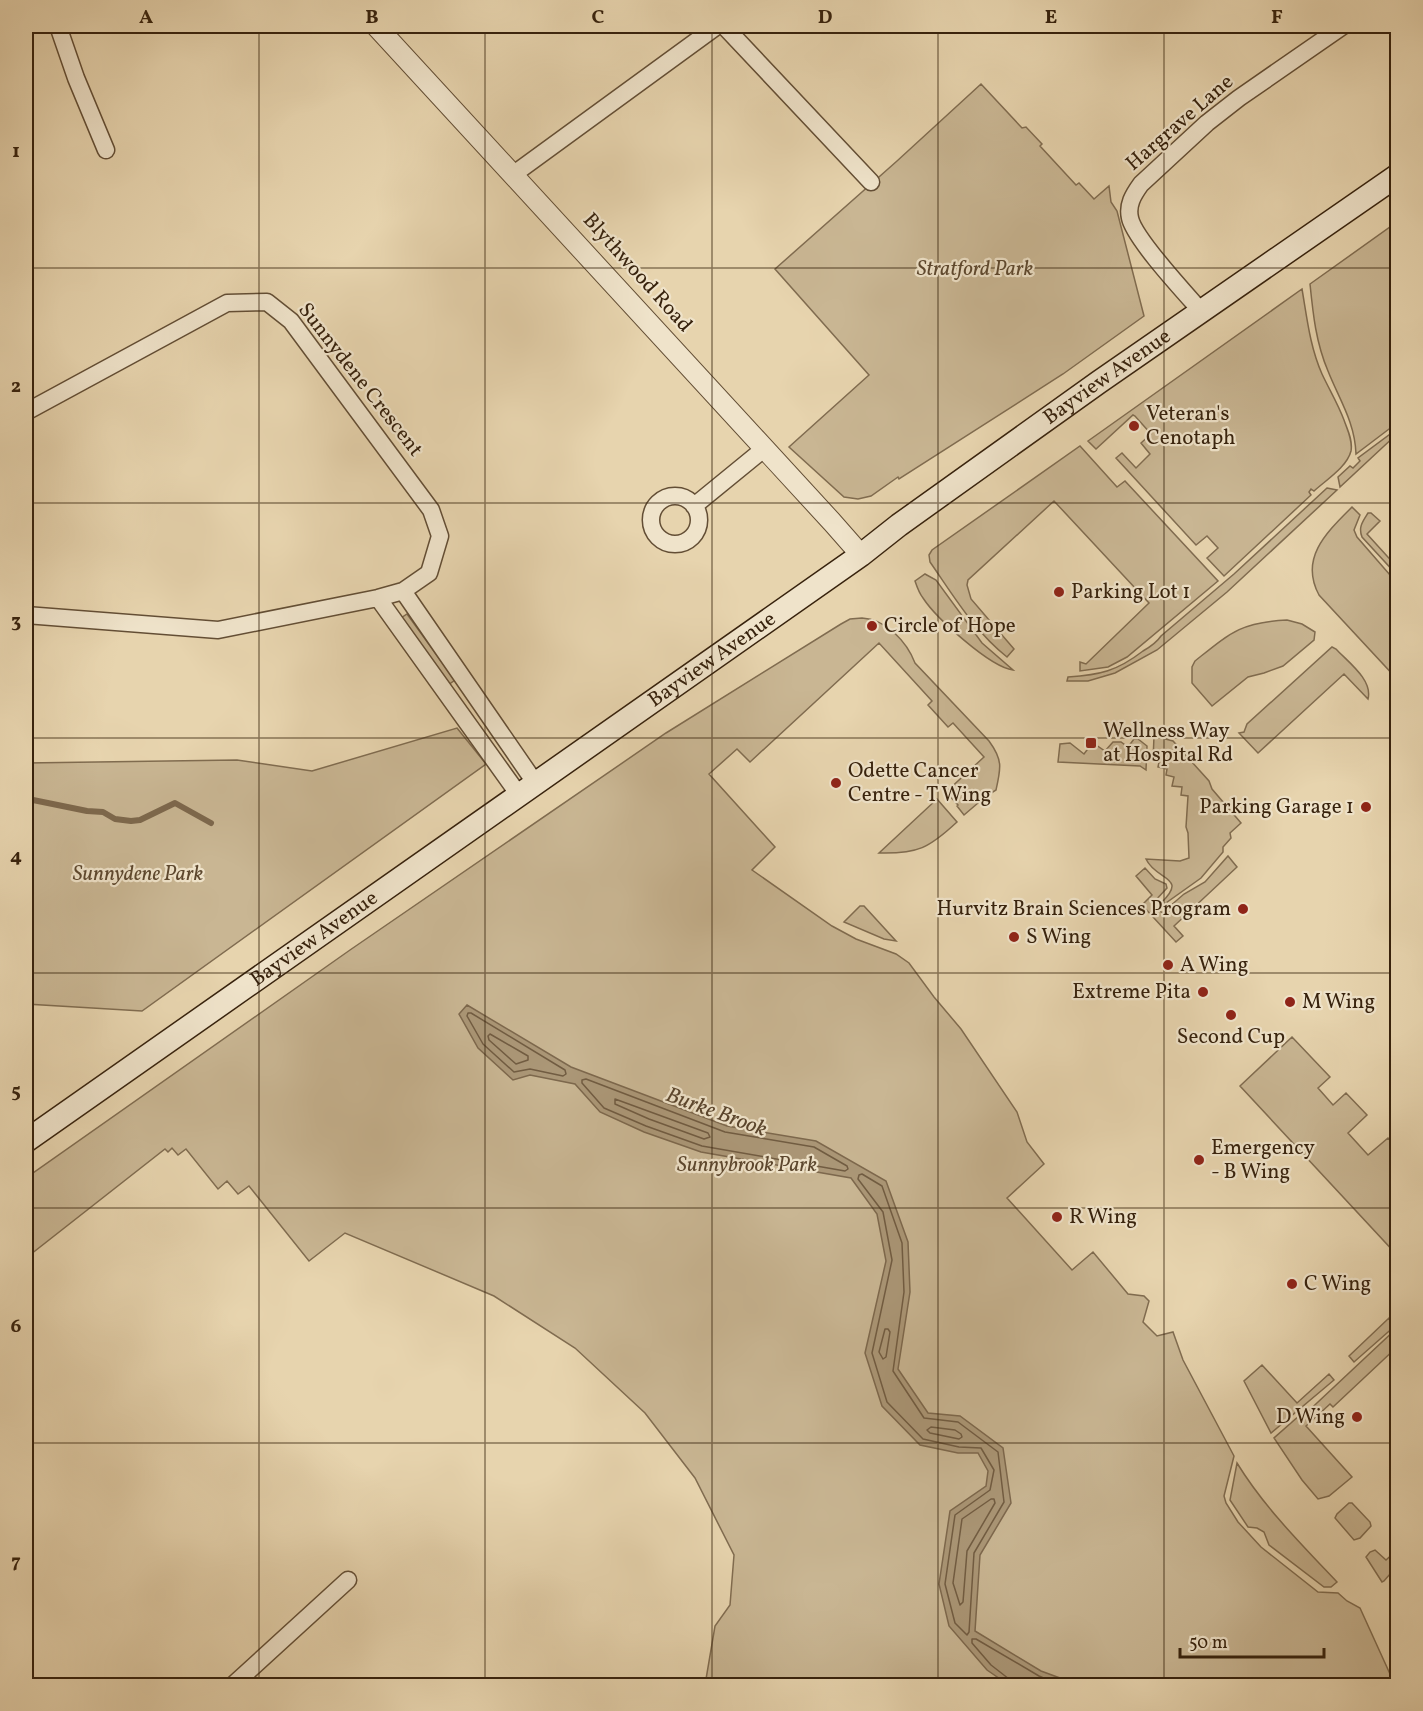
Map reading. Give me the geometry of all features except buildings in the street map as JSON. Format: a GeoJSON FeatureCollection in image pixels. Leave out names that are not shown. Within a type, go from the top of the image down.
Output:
{"type":"FeatureCollection","features":[{"type":"Feature","properties":{"kind":"main road","name":"Bayview Avenue"},"geometry":{"type":"LineString","coordinates":[[26,1141],[861,555],[918,511],[1201,311],[1398,175]]}},
{"type":"Feature","properties":{"kind":"street"},"geometry":{"type":"LineString","coordinates":[[58,26],[76,78],[106,150]]}},
{"type":"Feature","properties":{"kind":"street","name":"Blythwood Road"},"geometry":{"type":"LineString","coordinates":[[376,26],[861,555]]}},
{"type":"Feature","properties":{"kind":"street"},"geometry":{"type":"LineString","coordinates":[[514,174],[717,26]]}},
{"type":"Feature","properties":{"kind":"street"},"geometry":{"type":"LineString","coordinates":[[724,26],[871,182]]}},
{"type":"Feature","properties":{"kind":"street","name":"Hargrave Lane"},"geometry":{"type":"LineString","coordinates":[[1201,311],[1160,263],[1130,220],[1130,203],[1134,194],[1141,184],[1224,110],[1343,26]]}},
{"type":"Feature","properties":{"kind":"street","name":"Sunnydene Crescent"},"geometry":{"type":"LineString","coordinates":[[26,412],[227,303],[267,302],[291,321],[431,510],[440,536],[429,573],[403,591],[218,630],[26,615]]}},
{"type":"Feature","properties":{"kind":"street"},"geometry":{"type":"LineString","coordinates":[[694,506],[765,448]]}},
{"type":"Feature","properties":{"kind":"street"},"geometry":{"type":"LineString","coordinates":[[403,591],[474,694],[527,789]]}},
{"type":"Feature","properties":{"kind":"street"},"geometry":{"type":"LineString","coordinates":[[378,598],[455,707],[527,789]]}},
{"type":"Feature","properties":{"kind":"street"},"geometry":{"type":"LineString","coordinates":[[455,707],[474,694]]}},
{"type":"Feature","properties":{"kind":"street"},"geometry":{"type":"LineString","coordinates":[[232,1686],[348,1580]]}},
{"type":"Feature","properties":{"kind":"green space","name":"Stratford Park"},"geometry":{"type":"Polygon","coordinates":[[[981,84],[1022,128],[1026,127],[1042,144],[1040,146],[1076,185],[1079,183],[1094,199],[1109,186],[1111,202],[1117,211],[1144,316],[1063,374],[871,496],[858,499],[844,497],[789,447],[869,375],[775,269],[981,84]]]}},
{"type":"Feature","properties":{"kind":"green space"},"geometry":{"type":"Polygon","coordinates":[[[1397,222],[1397,423],[1356,454],[1350,421],[1328,371],[1318,339],[1310,284],[1397,222]]]}},
{"type":"Feature","properties":{"kind":"green space"},"geometry":{"type":"Polygon","coordinates":[[[1302,289],[1315,353],[1322,374],[1344,420],[1351,451],[1341,468],[1314,491],[1311,489],[1309,492],[1311,495],[1224,576],[1207,558],[1218,548],[1207,536],[1196,545],[1116,458],[1122,453],[1136,468],[1150,454],[1141,443],[1151,434],[1135,416],[1133,415],[1096,449],[1088,441],[1302,289]]]}},
{"type":"Feature","properties":{"kind":"green space"},"geometry":{"type":"Polygon","coordinates":[[[1397,429],[1397,434],[1340,487],[1338,477],[1350,466],[1353,468],[1360,461],[1358,458],[1397,429]]]}},
{"type":"Feature","properties":{"kind":"green space"},"geometry":{"type":"Polygon","coordinates":[[[1080,446],[1117,487],[1125,481],[1218,581],[1127,657],[1108,667],[1080,671],[1080,662],[1086,664],[1149,603],[1054,501],[968,580],[971,599],[1014,649],[1007,657],[995,647],[965,612],[930,562],[929,555],[932,550],[1080,446]]]}},
{"type":"Feature","properties":{"kind":"green space"},"geometry":{"type":"Polygon","coordinates":[[[1327,488],[1337,490],[1227,592],[1157,650],[1115,673],[1088,681],[1067,681],[1068,677],[1090,675],[1116,667],[1151,646],[1234,574],[1327,488]]]}},
{"type":"Feature","properties":{"kind":"green space"},"geometry":{"type":"Polygon","coordinates":[[[1352,507],[1360,515],[1354,530],[1357,537],[1397,583],[1397,679],[1319,595],[1314,582],[1312,569],[1319,546],[1333,526],[1352,507]]]}},
{"type":"Feature","properties":{"kind":"green space"},"geometry":{"type":"Polygon","coordinates":[[[1368,513],[1380,521],[1367,534],[1397,567],[1397,575],[1362,537],[1361,527],[1368,513]]]}},
{"type":"Feature","properties":{"kind":"green space"},"geometry":{"type":"Polygon","coordinates":[[[925,574],[936,580],[982,643],[1013,670],[1003,667],[978,651],[939,617],[918,590],[915,581],[925,574]]]}},
{"type":"Feature","properties":{"kind":"green space"},"geometry":{"type":"Polygon","coordinates":[[[407,614],[455,680],[448,685],[401,618],[407,614]]]}},
{"type":"Feature","properties":{"kind":"green space","name":"Sunnybrook Park"},"geometry":{"type":"Polygon","coordinates":[[[862,618],[879,622],[894,633],[907,647],[915,663],[989,741],[1000,764],[996,790],[964,815],[946,792],[984,757],[953,723],[948,727],[928,705],[932,701],[879,643],[750,762],[737,749],[709,774],[775,847],[752,870],[832,926],[856,939],[896,954],[909,963],[961,1029],[1017,1112],[1027,1142],[1044,1164],[1007,1198],[1072,1270],[1093,1252],[1128,1294],[1144,1296],[1149,1301],[1143,1322],[1157,1336],[1173,1332],[1183,1360],[1234,1456],[1224,1496],[1238,1522],[1261,1547],[1318,1592],[1338,1593],[1360,1608],[1395,1685],[705,1685],[715,1626],[730,1605],[734,1555],[695,1478],[645,1413],[575,1348],[494,1296],[345,1233],[309,1261],[249,1186],[238,1194],[227,1181],[218,1189],[186,1149],[178,1155],[172,1148],[168,1152],[165,1149],[26,1258],[26,1178],[350,950],[666,733],[841,624],[850,619],[862,618]]]}},
{"type":"Feature","properties":{"kind":"green space"},"geometry":{"type":"Polygon","coordinates":[[[1287,620],[1302,624],[1315,632],[1314,640],[1283,666],[1248,677],[1212,706],[1192,683],[1192,667],[1195,661],[1227,636],[1247,626],[1287,620]]]}},
{"type":"Feature","properties":{"kind":"green space"},"geometry":{"type":"Polygon","coordinates":[[[1332,647],[1363,678],[1369,692],[1368,699],[1344,674],[1258,753],[1239,733],[1244,732],[1247,724],[1332,647]]]}},
{"type":"Feature","properties":{"kind":"green space","name":"Sunnydene Park"},"geometry":{"type":"Polygon","coordinates":[[[457,728],[486,764],[142,1011],[26,1004],[26,763],[237,760],[312,771],[457,728]]]}},
{"type":"Feature","properties":{"kind":"green space"},"geometry":{"type":"Polygon","coordinates":[[[1154,736],[1173,741],[1209,781],[1212,789],[1241,823],[1230,833],[1231,838],[1223,847],[1223,852],[1201,878],[1163,905],[1161,903],[1172,888],[1171,883],[1146,859],[1180,861],[1189,858],[1186,827],[1188,796],[1181,795],[1182,787],[1172,786],[1174,777],[1166,775],[1167,769],[1158,767],[1159,762],[1153,761],[1154,736]]]}},
{"type":"Feature","properties":{"kind":"green space"},"geometry":{"type":"Polygon","coordinates":[[[1134,739],[1138,739],[1147,746],[1146,770],[1140,766],[1058,762],[1060,744],[1070,743],[1084,754],[1090,746],[1096,745],[1105,751],[1113,742],[1121,742],[1128,747],[1134,739]]]}},
{"type":"Feature","properties":{"kind":"green space"},"geometry":{"type":"Polygon","coordinates":[[[937,799],[957,822],[922,848],[904,852],[879,853],[937,799]]]}},
{"type":"Feature","properties":{"kind":"green space"},"geometry":{"type":"Polygon","coordinates":[[[1228,856],[1237,867],[1174,926],[1183,936],[1176,942],[1142,905],[1152,895],[1136,876],[1145,868],[1155,879],[1166,884],[1167,888],[1153,903],[1162,913],[1184,894],[1205,882],[1228,856]]]}},
{"type":"Feature","properties":{"kind":"green space"},"geometry":{"type":"Polygon","coordinates":[[[860,906],[864,906],[896,941],[884,939],[844,922],[860,906]]]}},
{"type":"Feature","properties":{"kind":"green space"},"geometry":{"type":"Polygon","coordinates":[[[1292,1037],[1330,1077],[1318,1088],[1333,1105],[1346,1093],[1367,1115],[1348,1133],[1368,1155],[1388,1138],[1397,1148],[1397,1255],[1240,1086],[1292,1037]]]}},
{"type":"Feature","properties":{"kind":"green space"},"geometry":{"type":"Polygon","coordinates":[[[1389,1318],[1396,1325],[1354,1362],[1349,1356],[1389,1318]]]}},
{"type":"Feature","properties":{"kind":"green space"},"geometry":{"type":"Polygon","coordinates":[[[1397,1328],[1397,1347],[1333,1407],[1330,1404],[1306,1426],[1352,1477],[1329,1496],[1318,1499],[1302,1480],[1274,1438],[1300,1415],[1302,1417],[1397,1328]]]}},
{"type":"Feature","properties":{"kind":"green space"},"geometry":{"type":"Polygon","coordinates":[[[1262,1365],[1297,1403],[1329,1374],[1334,1380],[1271,1433],[1244,1381],[1262,1365]]]}},
{"type":"Feature","properties":{"kind":"green space"},"geometry":{"type":"Polygon","coordinates":[[[1237,1463],[1271,1510],[1337,1582],[1331,1587],[1324,1587],[1269,1545],[1264,1532],[1248,1527],[1230,1500],[1237,1463]]]}},
{"type":"Feature","properties":{"kind":"green space"},"geometry":{"type":"Polygon","coordinates":[[[1349,1503],[1352,1503],[1371,1526],[1360,1538],[1354,1540],[1335,1518],[1349,1503]]]}},
{"type":"Feature","properties":{"kind":"green space"},"geometry":{"type":"Polygon","coordinates":[[[1375,1550],[1386,1560],[1397,1550],[1397,1566],[1382,1582],[1366,1557],[1375,1550]]]}},
{"type":"Feature","properties":{"kind":"water"},"geometry":{"type":"Polygon","coordinates":[[[467,1005],[571,1067],[727,1126],[816,1141],[886,1181],[908,1242],[910,1292],[898,1369],[928,1413],[960,1416],[1003,1448],[1011,1503],[980,1555],[975,1631],[1041,1671],[1079,1685],[1009,1685],[987,1670],[949,1626],[939,1584],[950,1511],[986,1486],[988,1471],[978,1453],[958,1453],[920,1445],[882,1406],[865,1353],[886,1261],[877,1214],[851,1178],[701,1152],[644,1132],[600,1112],[575,1084],[530,1075],[513,1080],[478,1048],[459,1014],[467,1005]]]}},
{"type":"Feature","properties":{"kind":"waterway","name":"Burke Brook"},"geometry":{"type":"LineString","coordinates":[[26,800],[103,812],[115,819],[131,821],[140,820],[175,803],[211,823]]}},
{"type":"Feature","properties":{"kind":"place","name":"Veteran's Cenotaph"},"geometry":{"type":"Point","coordinates":[1134,426]}},
{"type":"Feature","properties":{"kind":"place","name":"Parking Lot 1"},"geometry":{"type":"Point","coordinates":[1059,592]}},
{"type":"Feature","properties":{"kind":"place","name":"Circle of Hope"},"geometry":{"type":"Point","coordinates":[872,626]}},
{"type":"Feature","properties":{"kind":"place","name":"Wellness Way at Hospital Rd"},"geometry":{"type":"Point","coordinates":[1091,743]}},
{"type":"Feature","properties":{"kind":"place","name":"Odette Cancer Centre - T Wing"},"geometry":{"type":"Point","coordinates":[836,783]}},
{"type":"Feature","properties":{"kind":"place","name":"Parking Garage 1"},"geometry":{"type":"Point","coordinates":[1366,807]}},
{"type":"Feature","properties":{"kind":"place","name":"Hurvitz Brain Sciences Program"},"geometry":{"type":"Point","coordinates":[1243,909]}},
{"type":"Feature","properties":{"kind":"place","name":"S Wing"},"geometry":{"type":"Point","coordinates":[1014,937]}},
{"type":"Feature","properties":{"kind":"place","name":"A Wing"},"geometry":{"type":"Point","coordinates":[1168,965]}},
{"type":"Feature","properties":{"kind":"place","name":"Extreme Pita"},"geometry":{"type":"Point","coordinates":[1203,992]}},
{"type":"Feature","properties":{"kind":"place","name":"M Wing"},"geometry":{"type":"Point","coordinates":[1290,1002]}},
{"type":"Feature","properties":{"kind":"place","name":"Second Cup"},"geometry":{"type":"Point","coordinates":[1231,1015]}},
{"type":"Feature","properties":{"kind":"place","name":"Emergency - B Wing"},"geometry":{"type":"Point","coordinates":[1199,1160]}},
{"type":"Feature","properties":{"kind":"place","name":"R Wing"},"geometry":{"type":"Point","coordinates":[1057,1217]}},
{"type":"Feature","properties":{"kind":"place","name":"C Wing"},"geometry":{"type":"Point","coordinates":[1292,1284]}},
{"type":"Feature","properties":{"kind":"place","name":"D Wing"},"geometry":{"type":"Point","coordinates":[1357,1417]}}]}
